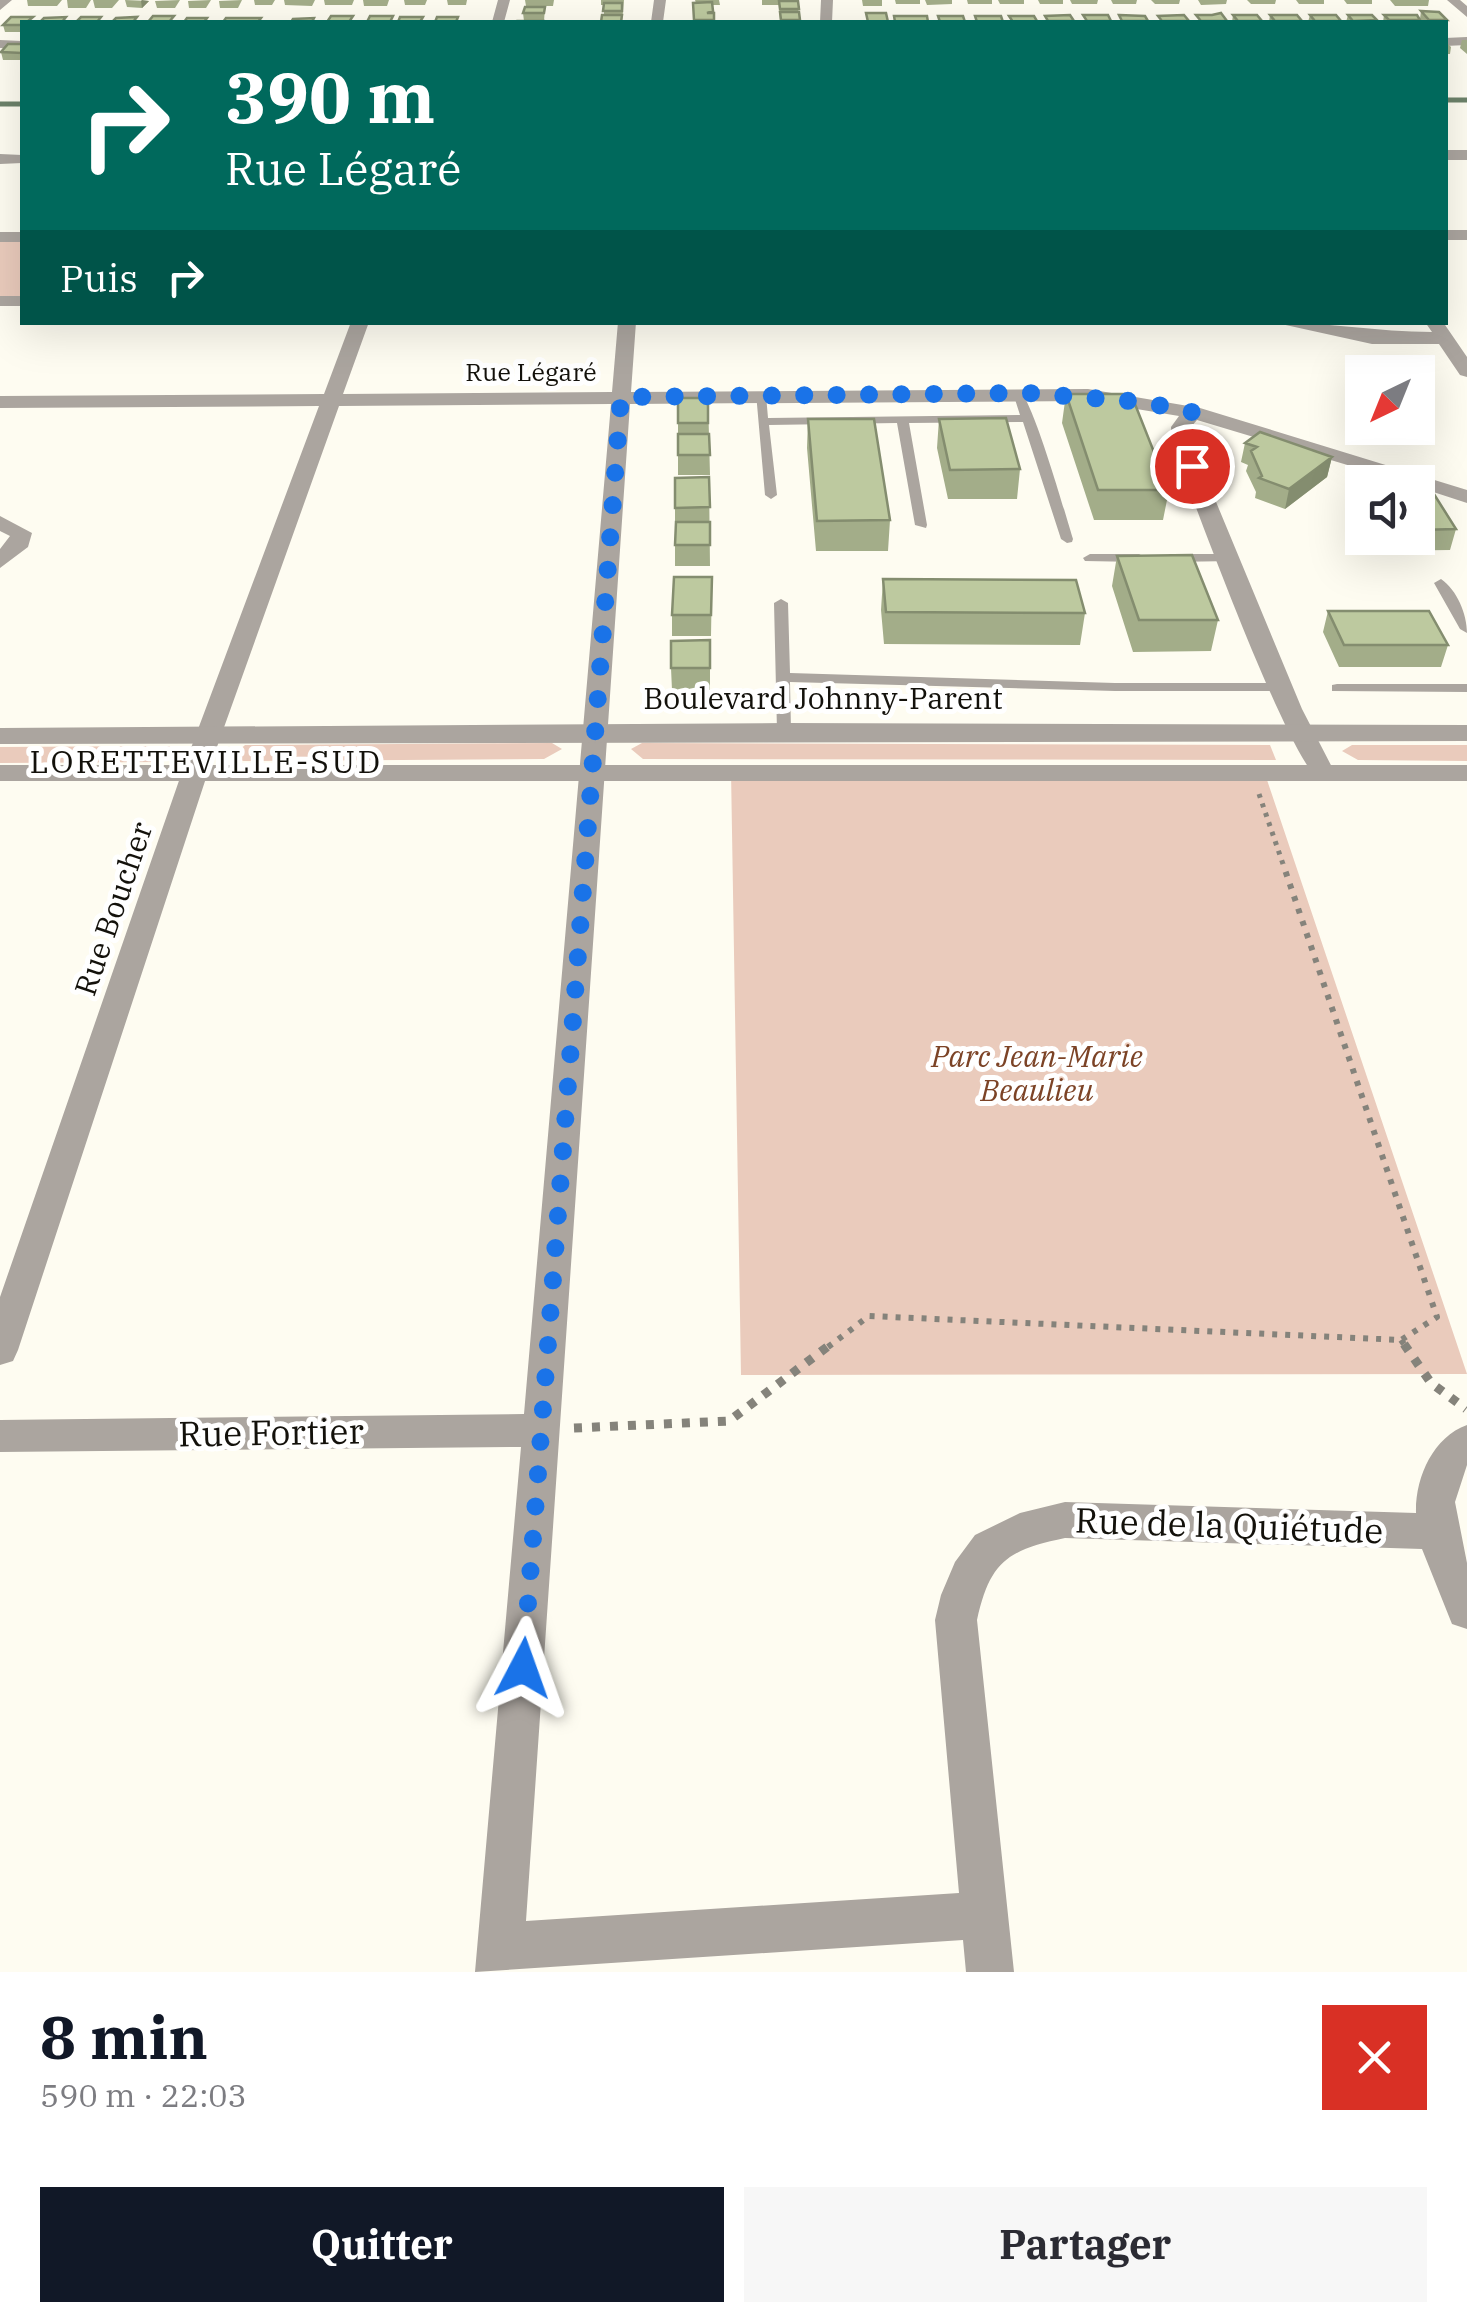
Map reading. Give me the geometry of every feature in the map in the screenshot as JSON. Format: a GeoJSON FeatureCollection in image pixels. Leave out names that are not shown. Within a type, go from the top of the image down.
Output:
{"type":"FeatureCollection","features":[{"type":"Feature","properties":{"kind":"street"},"geometry":{"type":"LineString","coordinates":[[0,6],[6,0]]}},
{"type":"Feature","properties":{"kind":"street"},"geometry":{"type":"LineString","coordinates":[[1452,0],[1467,13]]}},
{"type":"Feature","properties":{"kind":"street","name":"Rue Boucher"},"geometry":{"type":"LineString","coordinates":[[0,1350],[195,772],[359,325]]}},
{"type":"Feature","properties":{"kind":"street"},"geometry":{"type":"LineString","coordinates":[[627,325],[500,1959],[985,1915]]}},
{"type":"Feature","properties":{"kind":"street"},"geometry":{"type":"LineString","coordinates":[[1297,325],[1372,338],[1439,330],[1467,371]]}},
{"type":"Feature","properties":{"kind":"street","name":"Rue Légaré"},"geometry":{"type":"LineString","coordinates":[[0,402],[1019,393],[1143,402],[1192,412],[1297,439],[1467,497]]}},
{"type":"Feature","properties":{"kind":"street"},"geometry":{"type":"LineString","coordinates":[[1192,412],[1181,428],[1182,444],[1282,687],[1322,773]]}},
{"type":"Feature","properties":{"kind":"street"},"geometry":{"type":"LineString","coordinates":[[0,524],[20,533],[20,542],[0,561]]}},
{"type":"Feature","properties":{"kind":"street","name":"Boulevard Johnny-Parent"},"geometry":{"type":"LineString","coordinates":[[0,736],[784,730],[1467,733]]}},
{"type":"Feature","properties":{"kind":"street"},"geometry":{"type":"LineString","coordinates":[[0,773],[595,770],[1467,774]]}},
{"type":"Feature","properties":{"kind":"street","name":"Rue Fortier"},"geometry":{"type":"LineString","coordinates":[[0,1436],[542,1430]]}},
{"type":"Feature","properties":{"kind":"street"},"geometry":{"type":"LineString","coordinates":[[1467,1441],[1458,1445],[1435,1494],[1435,1532],[1467,1610]]}},
{"type":"Feature","properties":{"kind":"street","name":"Rue de la Quiétude"},"geometry":{"type":"LineString","coordinates":[[990,1972],[956,1620],[964,1581],[982,1550],[1015,1530],[1065,1520],[1435,1532]]}},
{"type":"Feature","properties":{"kind":"lane"},"geometry":{"type":"LineString","coordinates":[[1019,393],[1067,539]]}},
{"type":"Feature","properties":{"kind":"lane"},"geometry":{"type":"LineString","coordinates":[[885,394],[896,419],[921,525]]}},
{"type":"Feature","properties":{"kind":"lane"},"geometry":{"type":"LineString","coordinates":[[760,395],[771,495]]}},
{"type":"Feature","properties":{"kind":"lane"},"geometry":{"type":"LineString","coordinates":[[764,422],[1028,418]]}},
{"type":"Feature","properties":{"kind":"lane"},"geometry":{"type":"LineString","coordinates":[[1090,558],[1229,558]]}},
{"type":"Feature","properties":{"kind":"lane"},"geometry":{"type":"LineString","coordinates":[[1441,583],[1466,624]]}},
{"type":"Feature","properties":{"kind":"lane"},"geometry":{"type":"LineString","coordinates":[[780,604],[784,730]]}},
{"type":"Feature","properties":{"kind":"lane"},"geometry":{"type":"LineString","coordinates":[[781,677],[1115,688],[1282,687]]}},
{"type":"Feature","properties":{"kind":"lane"},"geometry":{"type":"LineString","coordinates":[[1337,688],[1467,688]]}},
{"type":"Feature","properties":{"kind":"path"},"geometry":{"type":"LineString","coordinates":[[542,1430],[729,1421],[868,1316],[1401,1340],[1436,1317],[1252,774]]}},
{"type":"Feature","properties":{"kind":"path"},"geometry":{"type":"LineString","coordinates":[[1401,1340],[1431,1383],[1467,1409]]}},
{"type":"Feature","properties":{"kind":"green space"},"geometry":{"type":"Polygon","coordinates":[[[0,237],[20,237],[20,301],[0,301],[0,237]]]}},
{"type":"Feature","properties":{"kind":"green space"},"geometry":{"type":"Polygon","coordinates":[[[552,743],[562,749],[544,759],[243,761],[234,755],[245,745],[552,743]]]}},
{"type":"Feature","properties":{"kind":"green space"},"geometry":{"type":"Polygon","coordinates":[[[642,743],[1270,745],[1276,760],[643,759],[631,749],[642,743]]]}},
{"type":"Feature","properties":{"kind":"green space"},"geometry":{"type":"Polygon","coordinates":[[[1352,745],[1467,745],[1467,761],[1358,760],[1342,751],[1352,745]]]}},
{"type":"Feature","properties":{"kind":"green space"},"geometry":{"type":"Polygon","coordinates":[[[169,746],[175,753],[161,762],[0,763],[0,747],[169,746]]]}},
{"type":"Feature","properties":{"kind":"green space","name":"Parc Jean-Marie Beaulieu"},"geometry":{"type":"Polygon","coordinates":[[[731,771],[1265,774],[1467,1374],[741,1375],[731,771]]]}},
{"type":"Feature","properties":{"kind":"building"},"geometry":{"type":"Polygon","coordinates":[[[779,1],[798,1],[799,9],[780,9],[779,1]]]}},
{"type":"Feature","properties":{"kind":"building"},"geometry":{"type":"Polygon","coordinates":[[[712,2],[713,11],[707,13],[714,13],[714,20],[694,20],[693,3],[712,2]]]}},
{"type":"Feature","properties":{"kind":"building"},"geometry":{"type":"Polygon","coordinates":[[[604,3],[622,3],[622,11],[603,11],[604,3]]]}},
{"type":"Feature","properties":{"kind":"building"},"geometry":{"type":"Polygon","coordinates":[[[525,7],[545,7],[544,13],[523,13],[525,7]]]}},
{"type":"Feature","properties":{"kind":"building"},"geometry":{"type":"Polygon","coordinates":[[[1421,11],[1439,12],[1447,20],[1429,20],[1421,11]]]}},
{"type":"Feature","properties":{"kind":"building"},"geometry":{"type":"Polygon","coordinates":[[[780,12],[799,12],[800,20],[781,20],[780,12]]]}},
{"type":"Feature","properties":{"kind":"building"},"geometry":{"type":"Polygon","coordinates":[[[866,13],[886,13],[888,20],[868,20],[866,13]]]}},
{"type":"Feature","properties":{"kind":"building"},"geometry":{"type":"Polygon","coordinates":[[[1221,13],[1226,20],[1200,20],[1196,15],[1221,13]]]}},
{"type":"Feature","properties":{"kind":"building"},"geometry":{"type":"Polygon","coordinates":[[[602,15],[622,15],[621,20],[601,20],[602,15]]]}},
{"type":"Feature","properties":{"kind":"building"},"geometry":{"type":"Polygon","coordinates":[[[1070,15],[1073,20],[1047,20],[1045,16],[1070,15]]]}},
{"type":"Feature","properties":{"kind":"building"},"geometry":{"type":"Polygon","coordinates":[[[1083,15],[1108,15],[1110,20],[1086,20],[1083,15]]]}},
{"type":"Feature","properties":{"kind":"building"},"geometry":{"type":"Polygon","coordinates":[[[1119,15],[1145,16],[1147,20],[1122,20],[1119,15]]]}},
{"type":"Feature","properties":{"kind":"building"},"geometry":{"type":"Polygon","coordinates":[[[1184,15],[1188,20],[1161,20],[1158,16],[1184,15]]]}},
{"type":"Feature","properties":{"kind":"building"},"geometry":{"type":"Polygon","coordinates":[[[1233,15],[1257,15],[1261,20],[1237,20],[1233,15]]]}},
{"type":"Feature","properties":{"kind":"building"},"geometry":{"type":"Polygon","coordinates":[[[1270,15],[1297,15],[1301,20],[1274,20],[1270,15]]]}},
{"type":"Feature","properties":{"kind":"building"},"geometry":{"type":"Polygon","coordinates":[[[1310,15],[1336,15],[1340,20],[1314,20],[1310,15]]]}},
{"type":"Feature","properties":{"kind":"building"},"geometry":{"type":"Polygon","coordinates":[[[1348,15],[1372,15],[1377,20],[1352,20],[1348,15]]]}},
{"type":"Feature","properties":{"kind":"building"},"geometry":{"type":"Polygon","coordinates":[[[1384,15],[1417,15],[1420,20],[1389,20],[1384,15]]]}},
{"type":"Feature","properties":{"kind":"building"},"geometry":{"type":"Polygon","coordinates":[[[153,16],[174,16],[171,20],[150,20],[153,16]]]}},
{"type":"Feature","properties":{"kind":"building"},"geometry":{"type":"Polygon","coordinates":[[[331,16],[353,16],[350,20],[328,20],[331,16]]]}},
{"type":"Feature","properties":{"kind":"building"},"geometry":{"type":"Polygon","coordinates":[[[370,16],[393,16],[391,20],[368,20],[370,16]]]}},
{"type":"Feature","properties":{"kind":"building"},"geometry":{"type":"Polygon","coordinates":[[[894,16],[927,16],[928,20],[895,20],[894,16]]]}},
{"type":"Feature","properties":{"kind":"building"},"geometry":{"type":"Polygon","coordinates":[[[938,16],[963,16],[964,20],[939,20],[938,16]]]}},
{"type":"Feature","properties":{"kind":"building"},"geometry":{"type":"Polygon","coordinates":[[[975,16],[1001,16],[1002,20],[976,20],[975,16]]]}},
{"type":"Feature","properties":{"kind":"building"},"geometry":{"type":"Polygon","coordinates":[[[1009,16],[1034,16],[1036,20],[1012,20],[1009,16]]]}},
{"type":"Feature","properties":{"kind":"building"},"geometry":{"type":"Polygon","coordinates":[[[11,17],[33,17],[20,20],[20,25],[3,25],[11,17]]]}},
{"type":"Feature","properties":{"kind":"building"},"geometry":{"type":"Polygon","coordinates":[[[400,17],[423,17],[421,20],[399,20],[400,17]]]}},
{"type":"Feature","properties":{"kind":"building"},"geometry":{"type":"Polygon","coordinates":[[[437,17],[458,17],[457,20],[436,20],[437,17]]]}},
{"type":"Feature","properties":{"kind":"building"},"geometry":{"type":"Polygon","coordinates":[[[226,18],[261,18],[260,20],[226,18]]]}},
{"type":"Feature","properties":{"kind":"building"},"geometry":{"type":"Polygon","coordinates":[[[8,44],[20,44],[20,53],[1,52],[8,44]]]}},
{"type":"Feature","properties":{"kind":"building"},"geometry":{"type":"Polygon","coordinates":[[[1066,394],[1131,394],[1169,490],[1098,490],[1066,394]]]}},
{"type":"Feature","properties":{"kind":"building"},"geometry":{"type":"Polygon","coordinates":[[[678,398],[708,398],[708,423],[678,423],[678,398]]]}},
{"type":"Feature","properties":{"kind":"building"},"geometry":{"type":"Polygon","coordinates":[[[1006,418],[1020,469],[950,470],[939,419],[1006,418]]]}},
{"type":"Feature","properties":{"kind":"building"},"geometry":{"type":"Polygon","coordinates":[[[808,419],[874,419],[890,520],[817,521],[808,419]]]}},
{"type":"Feature","properties":{"kind":"building"},"geometry":{"type":"Polygon","coordinates":[[[1260,432],[1332,457],[1289,489],[1259,478],[1262,476],[1251,451],[1257,447],[1245,443],[1260,432]]]}},
{"type":"Feature","properties":{"kind":"building"},"geometry":{"type":"Polygon","coordinates":[[[678,434],[709,434],[710,455],[678,455],[678,434]]]}},
{"type":"Feature","properties":{"kind":"building"},"geometry":{"type":"Polygon","coordinates":[[[709,477],[710,507],[675,508],[675,478],[709,477]]]}},
{"type":"Feature","properties":{"kind":"building"},"geometry":{"type":"Polygon","coordinates":[[[1435,496],[1456,529],[1435,530],[1435,496]]]}},
{"type":"Feature","properties":{"kind":"building"},"geometry":{"type":"Polygon","coordinates":[[[676,522],[710,522],[710,545],[675,545],[676,522]]]}},
{"type":"Feature","properties":{"kind":"building"},"geometry":{"type":"Polygon","coordinates":[[[1192,555],[1218,620],[1139,620],[1117,556],[1192,555]]]}},
{"type":"Feature","properties":{"kind":"building"},"geometry":{"type":"Polygon","coordinates":[[[674,577],[712,577],[711,615],[672,615],[674,577]]]}},
{"type":"Feature","properties":{"kind":"building"},"geometry":{"type":"Polygon","coordinates":[[[883,579],[1076,580],[1085,613],[886,612],[883,579]]]}},
{"type":"Feature","properties":{"kind":"building"},"geometry":{"type":"Polygon","coordinates":[[[1328,611],[1429,611],[1448,645],[1344,645],[1328,611]]]}},
{"type":"Feature","properties":{"kind":"building"},"geometry":{"type":"Polygon","coordinates":[[[710,640],[710,668],[671,668],[671,641],[710,640]]]}},
{"type":"Feature","properties":{"kind":"waterway"},"geometry":{"type":"LineString","coordinates":[[1448,100],[1467,100]]}},
{"type":"Feature","properties":{"kind":"waterway"},"geometry":{"type":"LineString","coordinates":[[0,104],[20,104]]}},
{"type":"Feature","properties":{"kind":"district","name":"LORETTEVILLE-SUD"},"geometry":{"type":"Point","coordinates":[206,762]}},
{"type":"Feature","properties":{"kind":"route"},"geometry":{"type":"LineString","coordinates":[[523,1668],[621,397],[1028,393],[1143,402],[1192,412],[1181,428],[1182,444],[1192,466]]}}]}
